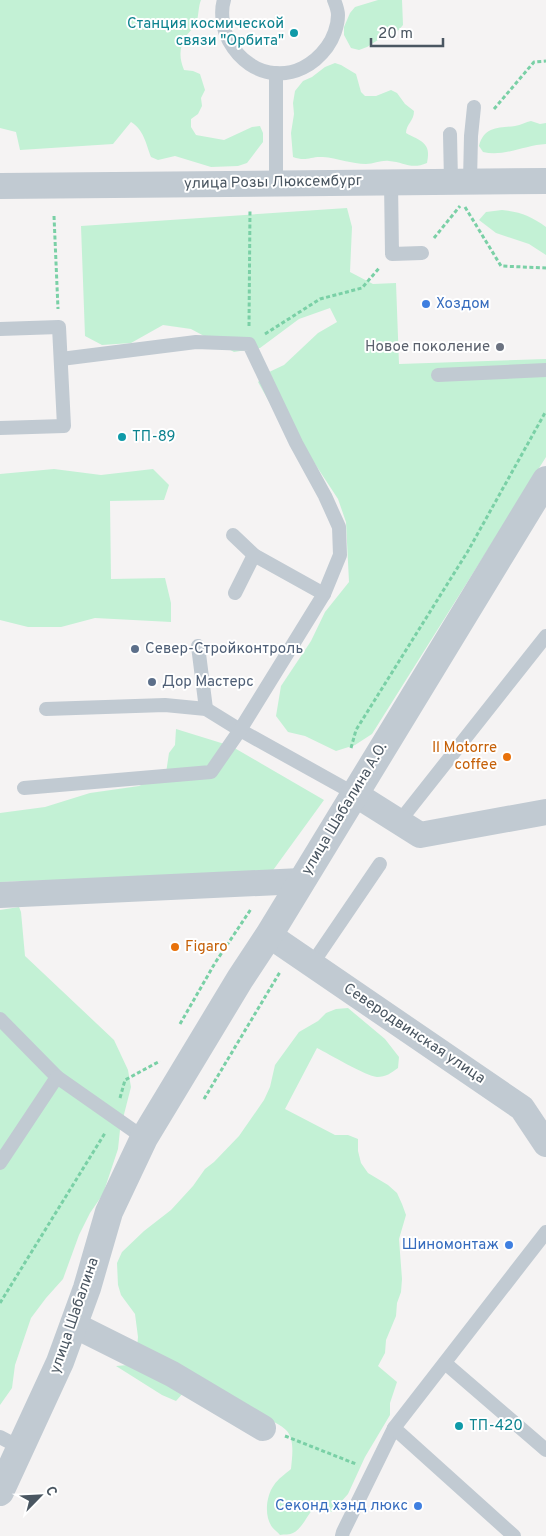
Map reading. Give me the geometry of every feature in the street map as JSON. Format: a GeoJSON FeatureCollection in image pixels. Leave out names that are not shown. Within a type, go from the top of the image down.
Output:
{"type":"FeatureCollection","features":[{"type":"Feature","properties":{"kind":"street","name":"улица Розы Люксембург"},"geometry":{"type":"LineString","coordinates":[[0,186],[546,181]]}},
{"type":"Feature","properties":{"kind":"street","name":"улица Шабалина А.О."},"geometry":{"type":"LineString","coordinates":[[144,1138],[240,979],[270,935],[301,881],[546,480]]}},
{"type":"Feature","properties":{"kind":"street"},"geometry":{"type":"LineString","coordinates":[[354,794],[420,835],[546,812]]}},
{"type":"Feature","properties":{"kind":"street"},"geometry":{"type":"LineString","coordinates":[[0,895],[301,881]]}},
{"type":"Feature","properties":{"kind":"street","name":"Северодвинская улица"},"geometry":{"type":"LineString","coordinates":[[270,935],[522,1108],[546,1144]]}},
{"type":"Feature","properties":{"kind":"street","name":"улица Шабалина"},"geometry":{"type":"LineString","coordinates":[[0,1492],[11,1442],[60,1362],[87,1288],[109,1212],[144,1138]]}},
{"type":"Feature","properties":{"kind":"street"},"geometry":{"type":"LineString","coordinates":[[74,1325],[172,1374],[263,1428]]}},
{"type":"Feature","properties":{"kind":"lane"},"geometry":{"type":"LineString","coordinates":[[224,0],[222,5],[224,32],[235,52],[248,64],[264,72],[276,74],[301,70],[319,59],[333,39],[338,15],[334,0]]}},
{"type":"Feature","properties":{"kind":"lane"},"geometry":{"type":"LineString","coordinates":[[276,74],[276,182]]}},
{"type":"Feature","properties":{"kind":"lane"},"geometry":{"type":"LineString","coordinates":[[460,181],[471,136],[474,107]]}},
{"type":"Feature","properties":{"kind":"lane"},"geometry":{"type":"LineString","coordinates":[[450,134],[460,181]]}},
{"type":"Feature","properties":{"kind":"lane"},"geometry":{"type":"LineString","coordinates":[[391,182],[392,254],[422,253]]}},
{"type":"Feature","properties":{"kind":"lane"},"geometry":{"type":"LineString","coordinates":[[0,329],[59,327],[64,426],[0,428]]}},
{"type":"Feature","properties":{"kind":"lane"},"geometry":{"type":"LineString","coordinates":[[24,788],[211,772],[240,730],[324,594],[340,555],[339,527],[325,496],[296,443],[249,344],[196,342],[61,359]]}},
{"type":"Feature","properties":{"kind":"lane"},"geometry":{"type":"LineString","coordinates":[[438,375],[546,370]]}},
{"type":"Feature","properties":{"kind":"lane"},"geometry":{"type":"LineString","coordinates":[[233,535],[254,555],[324,594]]}},
{"type":"Feature","properties":{"kind":"lane"},"geometry":{"type":"LineString","coordinates":[[235,593],[254,555]]}},
{"type":"Feature","properties":{"kind":"lane"},"geometry":{"type":"LineString","coordinates":[[399,822],[546,636]]}},
{"type":"Feature","properties":{"kind":"lane"},"geometry":{"type":"LineString","coordinates":[[198,646],[206,709]]}},
{"type":"Feature","properties":{"kind":"lane"},"geometry":{"type":"LineString","coordinates":[[46,709],[165,705],[206,709],[354,794]]}},
{"type":"Feature","properties":{"kind":"lane"},"geometry":{"type":"LineString","coordinates":[[312,964],[380,864]]}},
{"type":"Feature","properties":{"kind":"lane"},"geometry":{"type":"LineString","coordinates":[[0,1019],[57,1077],[144,1138]]}},
{"type":"Feature","properties":{"kind":"lane"},"geometry":{"type":"LineString","coordinates":[[0,1163],[57,1077]]}},
{"type":"Feature","properties":{"kind":"lane"},"geometry":{"type":"LineString","coordinates":[[342,1536],[394,1428],[546,1232]]}},
{"type":"Feature","properties":{"kind":"lane"},"geometry":{"type":"LineString","coordinates":[[444,1363],[546,1450]]}},
{"type":"Feature","properties":{"kind":"lane"},"geometry":{"type":"LineString","coordinates":[[394,1428],[514,1536]]}},
{"type":"Feature","properties":{"kind":"path"},"geometry":{"type":"LineString","coordinates":[[471,136],[534,62],[546,61]]}},
{"type":"Feature","properties":{"kind":"path"},"geometry":{"type":"LineString","coordinates":[[422,253],[463,203],[501,266],[546,268]]}},
{"type":"Feature","properties":{"kind":"path"},"geometry":{"type":"LineString","coordinates":[[249,344],[250,209]]}},
{"type":"Feature","properties":{"kind":"path"},"geometry":{"type":"LineString","coordinates":[[54,216],[59,327]]}},
{"type":"Feature","properties":{"kind":"path"},"geometry":{"type":"LineString","coordinates":[[249,344],[320,300],[362,288],[392,254]]}},
{"type":"Feature","properties":{"kind":"path"},"geometry":{"type":"LineString","coordinates":[[263,1428],[373,1471]]}},
{"type":"Feature","properties":{"kind":"green space"},"geometry":{"type":"Polygon","coordinates":[[[0,0],[201,0],[196,23],[186,36],[180,53],[184,70],[200,74],[205,90],[201,98],[202,106],[198,114],[191,119],[191,127],[196,135],[224,140],[252,127],[260,126],[263,133],[263,142],[247,163],[238,166],[211,167],[175,156],[158,160],[151,157],[142,133],[131,122],[113,144],[20,150],[16,132],[0,128],[0,0]]]}},
{"type":"Feature","properties":{"kind":"green space"},"geometry":{"type":"Polygon","coordinates":[[[378,0],[402,0],[403,25],[396,33],[381,38],[367,47],[359,50],[351,48],[344,35],[344,27],[350,13],[355,7],[378,0]]]}},
{"type":"Feature","properties":{"kind":"green space"},"geometry":{"type":"Polygon","coordinates":[[[335,63],[356,74],[361,92],[365,96],[376,96],[391,90],[397,93],[405,104],[414,111],[406,133],[424,143],[428,151],[427,163],[416,166],[386,161],[366,164],[323,157],[302,159],[293,157],[291,133],[295,91],[303,81],[335,63]]]}},
{"type":"Feature","properties":{"kind":"green space"},"geometry":{"type":"Polygon","coordinates":[[[531,121],[540,124],[546,123],[546,144],[499,153],[483,152],[479,146],[481,139],[488,131],[517,126],[531,121]]]}},
{"type":"Feature","properties":{"kind":"green space"},"geometry":{"type":"Polygon","coordinates":[[[347,208],[352,227],[350,272],[373,284],[396,283],[399,364],[546,359],[546,457],[372,734],[355,745],[336,751],[305,736],[288,732],[276,716],[281,686],[311,641],[325,612],[349,582],[346,522],[338,499],[296,435],[271,405],[258,382],[267,373],[284,365],[318,333],[337,322],[330,308],[299,319],[260,348],[234,352],[191,329],[163,325],[131,343],[102,345],[85,336],[81,226],[347,208]]]}},
{"type":"Feature","properties":{"kind":"green space"},"geometry":{"type":"Polygon","coordinates":[[[502,210],[525,215],[546,227],[546,255],[529,244],[496,233],[479,220],[486,212],[502,210]]]}},
{"type":"Feature","properties":{"kind":"green space"},"geometry":{"type":"Polygon","coordinates":[[[54,469],[101,475],[153,469],[169,485],[164,500],[110,501],[111,579],[165,578],[171,603],[171,622],[95,618],[61,627],[28,627],[0,620],[0,474],[54,469]]]}},
{"type":"Feature","properties":{"kind":"green space"},"geometry":{"type":"Polygon","coordinates":[[[176,729],[231,746],[324,800],[271,873],[0,882],[0,813],[45,807],[90,793],[139,786],[166,773],[169,753],[175,745],[176,729]]]}},
{"type":"Feature","properties":{"kind":"green space"},"geometry":{"type":"Polygon","coordinates":[[[19,907],[25,956],[114,1040],[128,1070],[131,1087],[120,1130],[118,1149],[103,1194],[90,1213],[79,1235],[63,1279],[31,1318],[15,1365],[12,1388],[0,1405],[0,910],[19,907]]]}},
{"type":"Feature","properties":{"kind":"green space"},"geometry":{"type":"Polygon","coordinates":[[[348,1008],[385,1039],[399,1057],[398,1068],[383,1076],[372,1076],[317,1048],[285,1109],[335,1135],[348,1135],[358,1139],[361,1163],[368,1173],[397,1193],[402,1204],[406,1215],[399,1239],[401,1292],[397,1303],[396,1316],[386,1340],[385,1353],[378,1366],[397,1382],[390,1403],[390,1415],[365,1457],[348,1494],[332,1512],[314,1508],[296,1531],[280,1535],[269,1522],[267,1506],[269,1495],[274,1485],[291,1469],[292,1449],[290,1435],[280,1425],[269,1419],[223,1403],[184,1392],[176,1401],[162,1395],[116,1366],[128,1365],[136,1359],[138,1337],[135,1314],[121,1295],[118,1285],[117,1263],[122,1252],[144,1231],[171,1210],[193,1186],[205,1169],[239,1136],[264,1100],[270,1087],[275,1065],[299,1032],[318,1021],[326,1013],[336,1009],[348,1008]]]}},
{"type":"Feature","properties":{"kind":"place","name":"Станция космической связи \"Орбита\""},"geometry":{"type":"Point","coordinates":[294,33]}},
{"type":"Feature","properties":{"kind":"place","name":"Хоздом"},"geometry":{"type":"Point","coordinates":[426,304]}},
{"type":"Feature","properties":{"kind":"place","name":"Новое поколение"},"geometry":{"type":"Point","coordinates":[500,347]}},
{"type":"Feature","properties":{"kind":"place","name":"ТП-89"},"geometry":{"type":"Point","coordinates":[122,437]}},
{"type":"Feature","properties":{"kind":"place","name":"Север-Стройконтроль"},"geometry":{"type":"Point","coordinates":[135,649]}},
{"type":"Feature","properties":{"kind":"place","name":"Дор Мастерс"},"geometry":{"type":"Point","coordinates":[152,682]}},
{"type":"Feature","properties":{"kind":"place","name":"Il Motorre coffee"},"geometry":{"type":"Point","coordinates":[507,757]}},
{"type":"Feature","properties":{"kind":"place","name":"Figaro"},"geometry":{"type":"Point","coordinates":[175,947]}},
{"type":"Feature","properties":{"kind":"place","name":"Шиномонтаж"},"geometry":{"type":"Point","coordinates":[509,1245]}},
{"type":"Feature","properties":{"kind":"place","name":"ТП-420"},"geometry":{"type":"Point","coordinates":[459,1426]}},
{"type":"Feature","properties":{"kind":"place","name":"Секонд хэнд люкс"},"geometry":{"type":"Point","coordinates":[418,1506]}}]}
